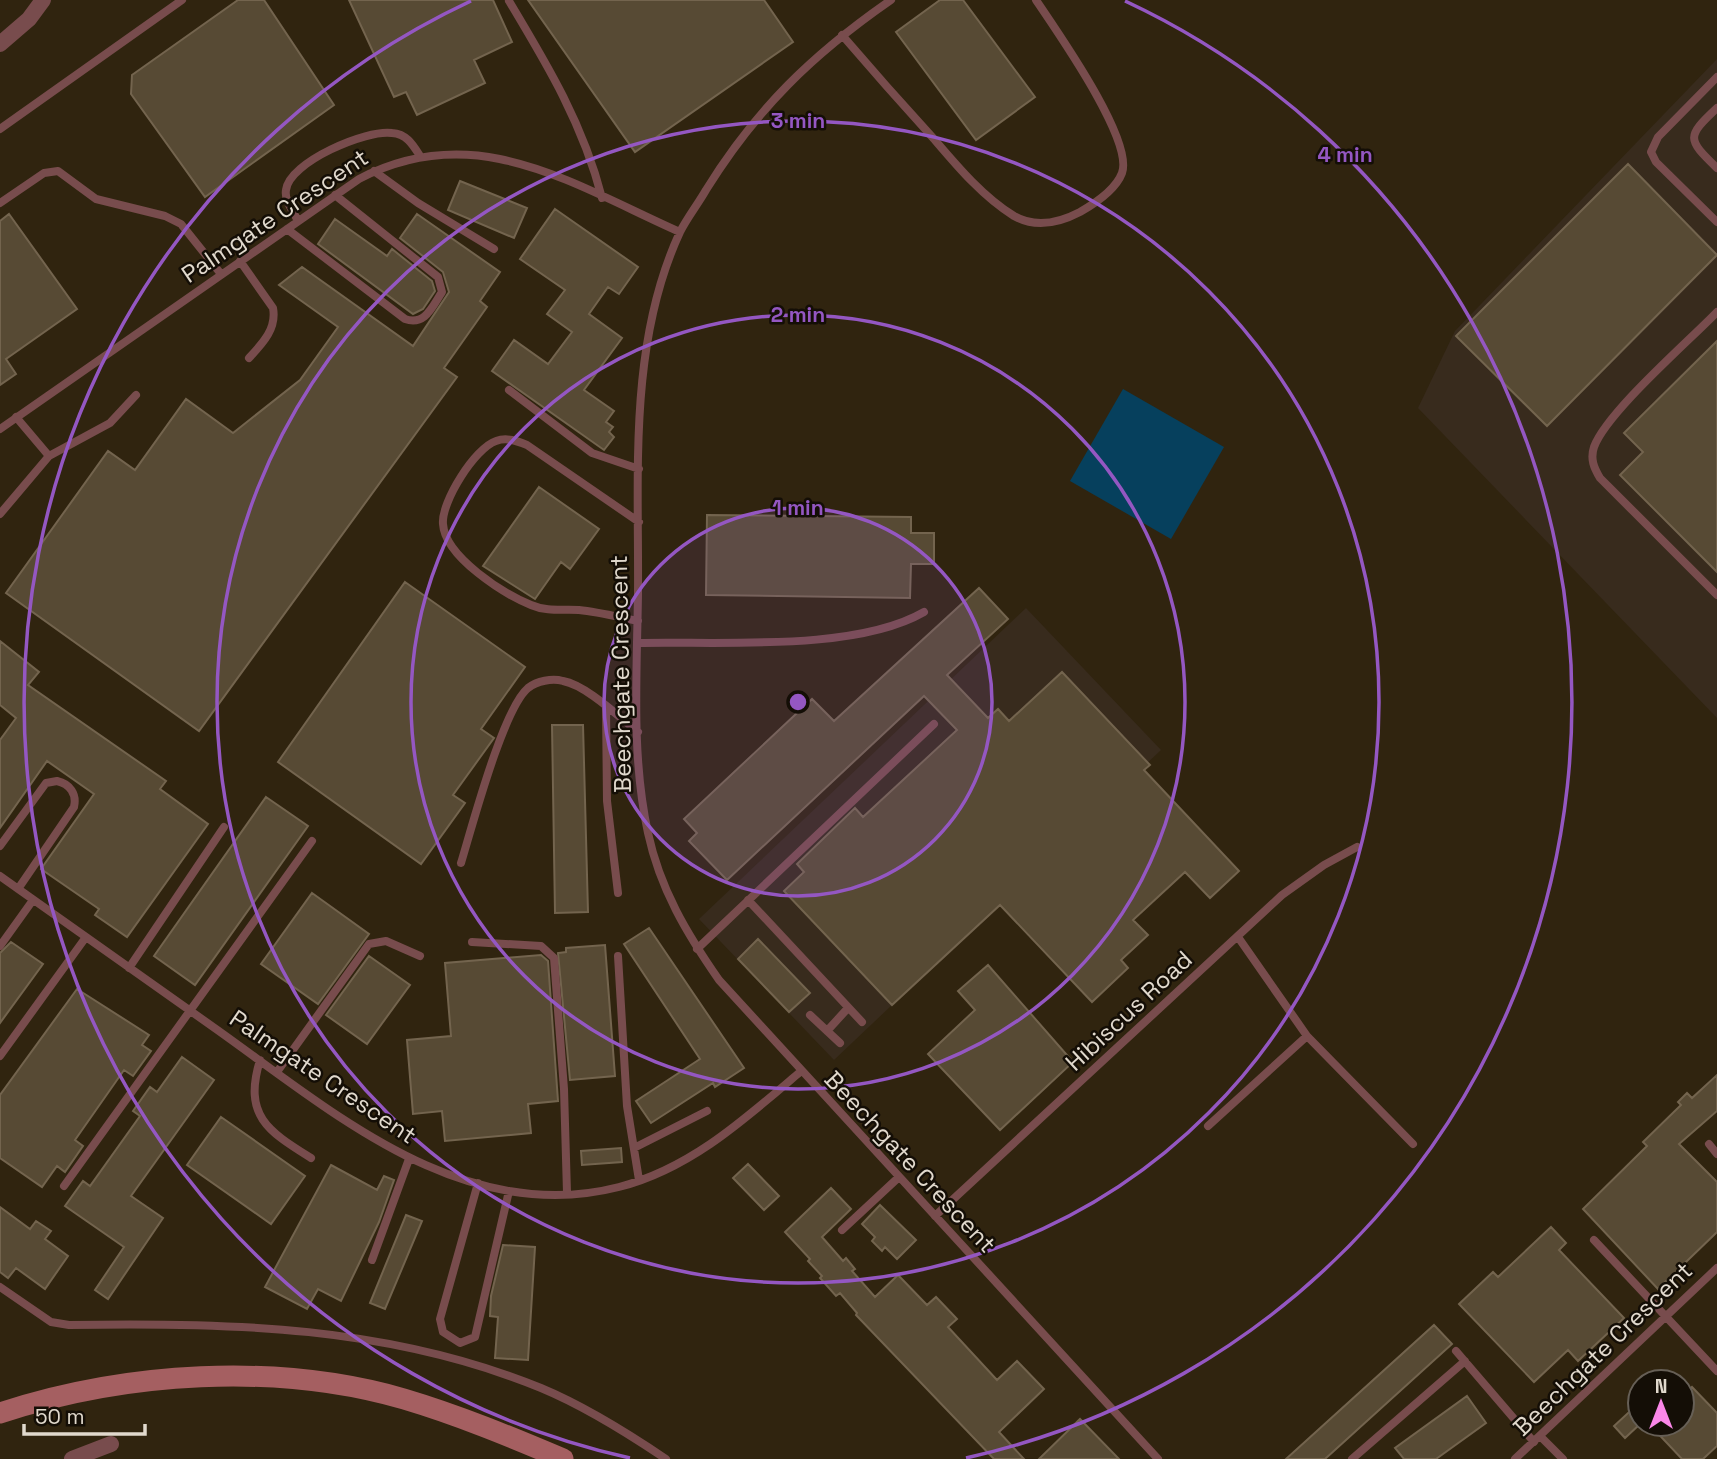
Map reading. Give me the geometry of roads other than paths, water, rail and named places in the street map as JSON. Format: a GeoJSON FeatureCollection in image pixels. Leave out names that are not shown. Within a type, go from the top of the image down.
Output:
{"type":"FeatureCollection","features":[{"type":"Feature","properties":{"kind":"main road"},"geometry":{"type":"LineString","coordinates":[[0,1413],[83,1390],[134,1383],[177,1378],[287,1379],[401,1398],[491,1429],[563,1459]]}},
{"type":"Feature","properties":{"kind":"street"},"geometry":{"type":"LineString","coordinates":[[0,44],[29,19],[43,0]]}},
{"type":"Feature","properties":{"kind":"street"},"geometry":{"type":"LineString","coordinates":[[72,1459],[111,1444]]}},
{"type":"Feature","properties":{"kind":"lane"},"geometry":{"type":"LineString","coordinates":[[0,129],[182,0]]}},
{"type":"Feature","properties":{"kind":"lane","name":"Beechgate Crescent"},"geometry":{"type":"LineString","coordinates":[[891,0],[787,82],[759,114],[734,146],[680,232],[660,291],[644,361],[639,469],[637,643],[642,802],[654,855],[669,899],[697,949],[719,980],[800,1072],[900,1177],[1158,1459]]}},
{"type":"Feature","properties":{"kind":"lane"},"geometry":{"type":"LineString","coordinates":[[842,36],[957,165],[996,203],[1016,217],[1035,223],[1054,222],[1089,207],[1118,181],[1123,167],[1110,119],[1036,0]]}},
{"type":"Feature","properties":{"kind":"lane"},"geometry":{"type":"LineString","coordinates":[[509,1],[572,112],[589,149],[602,198]]}},
{"type":"Feature","properties":{"kind":"lane"},"geometry":{"type":"LineString","coordinates":[[1717,77],[1658,137],[1651,152],[1656,162],[1717,222]]}},
{"type":"Feature","properties":{"kind":"lane"},"geometry":{"type":"LineString","coordinates":[[1717,108],[1696,128],[1692,137],[1695,146],[1717,168]]}},
{"type":"Feature","properties":{"kind":"lane"},"geometry":{"type":"LineString","coordinates":[[298,220],[286,198],[285,189],[295,173],[317,156],[357,139],[382,133],[401,135],[410,141],[420,156]]}},
{"type":"Feature","properties":{"kind":"lane","name":"Palmgate Crescent"},"geometry":{"type":"LineString","coordinates":[[0,429],[335,195],[374,171],[420,156],[472,153],[505,160],[545,173],[680,232]]}},
{"type":"Feature","properties":{"kind":"lane"},"geometry":{"type":"LineString","coordinates":[[374,171],[418,203],[494,249]]}},
{"type":"Feature","properties":{"kind":"lane"},"geometry":{"type":"LineString","coordinates":[[0,203],[44,173],[58,172],[96,199],[165,216],[181,224],[221,274]]}},
{"type":"Feature","properties":{"kind":"lane"},"geometry":{"type":"LineString","coordinates":[[287,229],[405,319],[417,321],[425,317],[442,292],[438,277],[335,195]]}},
{"type":"Feature","properties":{"kind":"lane"},"geometry":{"type":"LineString","coordinates":[[240,261],[273,308],[275,316],[268,334],[249,358]]}},
{"type":"Feature","properties":{"kind":"lane"},"geometry":{"type":"LineString","coordinates":[[1717,312],[1614,417],[1595,446],[1592,461],[1600,478],[1717,595]]}},
{"type":"Feature","properties":{"kind":"lane"},"geometry":{"type":"LineString","coordinates":[[509,390],[592,453],[639,469]]}},
{"type":"Feature","properties":{"kind":"lane"},"geometry":{"type":"LineString","coordinates":[[0,514],[49,456],[110,423],[136,395]]}},
{"type":"Feature","properties":{"kind":"lane"},"geometry":{"type":"LineString","coordinates":[[16,417],[49,456]]}},
{"type":"Feature","properties":{"kind":"lane"},"geometry":{"type":"LineString","coordinates":[[638,621],[581,610],[548,610],[529,605],[466,563],[449,542],[443,525],[448,501],[478,455],[492,442],[507,439],[527,445],[639,522]]}},
{"type":"Feature","properties":{"kind":"lane"},"geometry":{"type":"LineString","coordinates":[[637,643],[845,637],[883,630],[924,612]]}},
{"type":"Feature","properties":{"kind":"lane"},"geometry":{"type":"LineString","coordinates":[[461,863],[495,753],[515,705],[527,689],[539,682],[565,681],[577,685],[638,732]]}},
{"type":"Feature","properties":{"kind":"lane"},"geometry":{"type":"LineString","coordinates":[[606,707],[607,801],[618,893]]}},
{"type":"Feature","properties":{"kind":"lane"},"geometry":{"type":"LineString","coordinates":[[697,949],[934,724]]}},
{"type":"Feature","properties":{"kind":"lane"},"geometry":{"type":"LineString","coordinates":[[0,846],[47,783],[57,781],[71,789],[75,796],[74,807],[18,889]]}},
{"type":"Feature","properties":{"kind":"lane"},"geometry":{"type":"LineString","coordinates":[[129,968],[224,827]]}},
{"type":"Feature","properties":{"kind":"lane"},"geometry":{"type":"LineString","coordinates":[[64,1186],[312,841]]}},
{"type":"Feature","properties":{"kind":"lane","name":"Hibiscus Road"},"geometry":{"type":"LineString","coordinates":[[935,1216],[1307,876],[1357,847]]}},
{"type":"Feature","properties":{"kind":"lane","name":"Palmgate Crescent"},"geometry":{"type":"LineString","coordinates":[[0,876],[355,1127],[409,1159],[509,1191],[594,1191],[639,1180],[675,1166],[728,1133],[800,1072]]}},
{"type":"Feature","properties":{"kind":"lane"},"geometry":{"type":"LineString","coordinates":[[0,946],[33,900]]}},
{"type":"Feature","properties":{"kind":"lane"},"geometry":{"type":"LineString","coordinates":[[748,900],[862,1022]]}},
{"type":"Feature","properties":{"kind":"lane"},"geometry":{"type":"LineString","coordinates":[[0,1056],[86,937]]}},
{"type":"Feature","properties":{"kind":"lane"},"geometry":{"type":"LineString","coordinates":[[1238,937],[1307,1036],[1413,1144]]}},
{"type":"Feature","properties":{"kind":"lane"},"geometry":{"type":"LineString","coordinates":[[277,1072],[369,944],[386,941],[420,956]]}},
{"type":"Feature","properties":{"kind":"lane"},"geometry":{"type":"LineString","coordinates":[[472,942],[541,946],[554,958],[564,1089],[567,1193]]}},
{"type":"Feature","properties":{"kind":"lane"},"geometry":{"type":"LineString","coordinates":[[618,956],[626,1093],[639,1180]]}},
{"type":"Feature","properties":{"kind":"lane"},"geometry":{"type":"LineString","coordinates":[[827,1031],[848,1008]]}},
{"type":"Feature","properties":{"kind":"lane"},"geometry":{"type":"LineString","coordinates":[[810,1015],[840,1043]]}},
{"type":"Feature","properties":{"kind":"lane"},"geometry":{"type":"LineString","coordinates":[[1208,1126],[1307,1036]]}},
{"type":"Feature","properties":{"kind":"lane"},"geometry":{"type":"LineString","coordinates":[[260,1060],[253,1083],[257,1111],[272,1134],[312,1158]]}},
{"type":"Feature","properties":{"kind":"lane"},"geometry":{"type":"LineString","coordinates":[[634,1148],[707,1111]]}},
{"type":"Feature","properties":{"kind":"lane"},"geometry":{"type":"LineString","coordinates":[[1709,1144],[1717,1154]]}},
{"type":"Feature","properties":{"kind":"lane"},"geometry":{"type":"LineString","coordinates":[[372,1260],[409,1159]]}},
{"type":"Feature","properties":{"kind":"lane"},"geometry":{"type":"LineString","coordinates":[[842,1230],[900,1177]]}},
{"type":"Feature","properties":{"kind":"lane"},"geometry":{"type":"LineString","coordinates":[[478,1183],[440,1319],[443,1332],[460,1343],[475,1337],[509,1191]]}},
{"type":"Feature","properties":{"kind":"lane"},"geometry":{"type":"LineString","coordinates":[[1594,1240],[1717,1371]]}},
{"type":"Feature","properties":{"kind":"lane","name":"Beechgate Crescent"},"geometry":{"type":"LineString","coordinates":[[1515,1459],[1717,1268]]}},
{"type":"Feature","properties":{"kind":"lane"},"geometry":{"type":"LineString","coordinates":[[0,1287],[58,1324],[268,1327],[349,1335],[408,1347],[540,1387],[666,1459]]}},
{"type":"Feature","properties":{"kind":"lane"},"geometry":{"type":"LineString","coordinates":[[1456,1351],[1537,1439],[1563,1459]]}},
{"type":"Feature","properties":{"kind":"lane"},"geometry":{"type":"LineString","coordinates":[[1352,1459],[1465,1362]]}},
{"type":"Feature","properties":{"kind":"water"},"geometry":{"type":"Polygon","coordinates":[[[1123,389],[1224,447],[1171,539],[1070,481],[1123,389]]]}}]}
